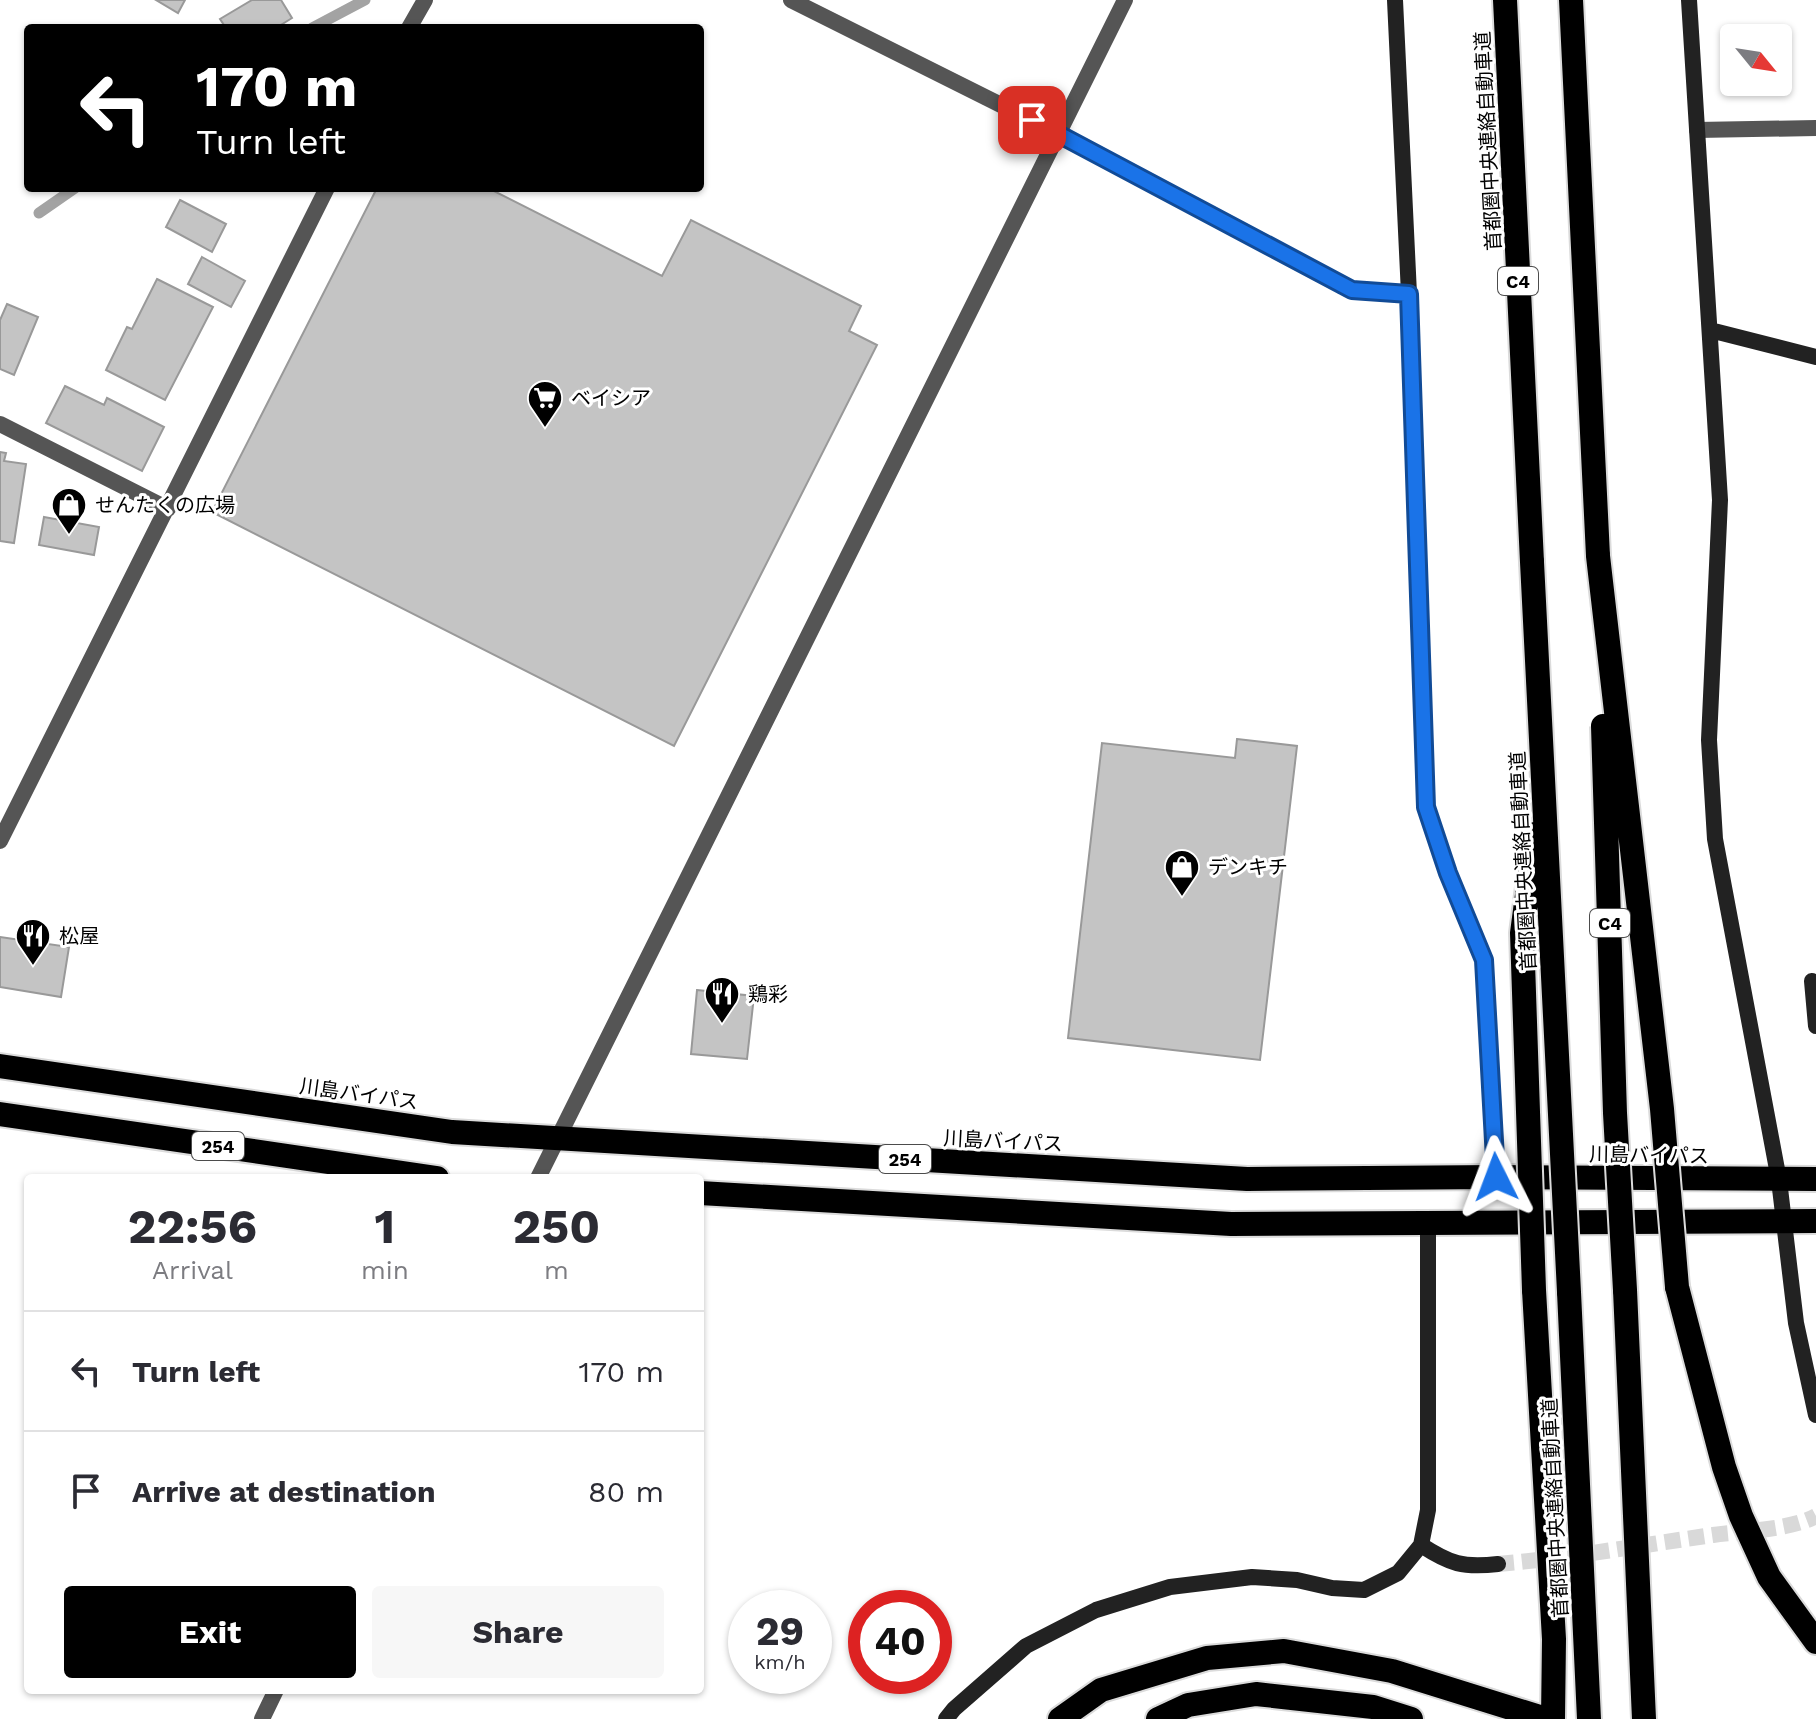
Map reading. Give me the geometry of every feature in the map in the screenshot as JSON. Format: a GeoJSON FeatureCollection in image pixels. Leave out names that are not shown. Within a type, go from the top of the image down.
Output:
{"type":"FeatureCollection","features":[{"type":"Feature","properties":{"kind":"highway","name":"首都圏中央連絡自動車道"},"geometry":{"type":"LineString","coordinates":[[1505,0],[1589,1719]]}},
{"type":"Feature","properties":{"kind":"highway","name":"C4"},"geometry":{"type":"LineString","coordinates":[[1571,0],[1598,556],[1615,1097],[1644,1719]]}},
{"type":"Feature","properties":{"kind":"highway"},"geometry":{"type":"LineString","coordinates":[[1598,556],[1662,1109],[1677,1287],[1724,1467],[1741,1516],[1769,1577],[1816,1642]]}},
{"type":"Feature","properties":{"kind":"highway","name":"C4"},"geometry":{"type":"LineString","coordinates":[[1542,773],[1522,933],[1534,1290],[1554,1639],[1553,1719]]}},
{"type":"Feature","properties":{"kind":"highway","name":"川島バイパス"},"geometry":{"type":"LineString","coordinates":[[0,1066],[452,1132],[559,1139],[1247,1179],[1816,1179]]}},
{"type":"Feature","properties":{"kind":"highway","name":"254"},"geometry":{"type":"LineString","coordinates":[[0,1114],[410,1174]]}},
{"type":"Feature","properties":{"kind":"highway"},"geometry":{"type":"LineString","coordinates":[[704,1193],[1231,1224],[1816,1221]]}},
{"type":"Feature","properties":{"kind":"highway"},"geometry":{"type":"LineString","coordinates":[[1060,1719],[1101,1690],[1207,1658],[1284,1651],[1392,1671],[1546,1719]]}},
{"type":"Feature","properties":{"kind":"highway"},"geometry":{"type":"LineString","coordinates":[[1158,1719],[1188,1705],[1256,1694],[1373,1707],[1411,1719]]}},
{"type":"Feature","properties":{"kind":"street"},"geometry":{"type":"LineString","coordinates":[[411,24],[425,0]]}},
{"type":"Feature","properties":{"kind":"street"},"geometry":{"type":"LineString","coordinates":[[791,0],[1059,134],[1352,290],[1409,294]]}},
{"type":"Feature","properties":{"kind":"street"},"geometry":{"type":"LineString","coordinates":[[540,1174],[1125,0]]}},
{"type":"Feature","properties":{"kind":"street"},"geometry":{"type":"LineString","coordinates":[[1395,0],[1409,294],[1426,807],[1448,873],[1484,960],[1496,1177]]}},
{"type":"Feature","properties":{"kind":"street"},"geometry":{"type":"LineString","coordinates":[[1689,0],[1720,500],[1709,740],[1715,839],[1779,1180],[1796,1323],[1816,1415]]}},
{"type":"Feature","properties":{"kind":"street"},"geometry":{"type":"LineString","coordinates":[[1697,130],[1816,128]]}},
{"type":"Feature","properties":{"kind":"street"},"geometry":{"type":"LineString","coordinates":[[0,841],[325,192]]}},
{"type":"Feature","properties":{"kind":"street"},"geometry":{"type":"LineString","coordinates":[[1710,330],[1816,357]]}},
{"type":"Feature","properties":{"kind":"street"},"geometry":{"type":"LineString","coordinates":[[0,424],[168,509]]}},
{"type":"Feature","properties":{"kind":"street"},"geometry":{"type":"LineString","coordinates":[[1812,981],[1816,1026]]}},
{"type":"Feature","properties":{"kind":"street"},"geometry":{"type":"LineString","coordinates":[[946,1719],[1026,1646],[1096,1610],[1170,1587],[1252,1577],[1364,1590],[1398,1573],[1421,1545],[1428,1510],[1428,1223]]}},
{"type":"Feature","properties":{"kind":"street"},"geometry":{"type":"LineString","coordinates":[[1421,1545],[1443,1560],[1460,1566],[1498,1564]]}},
{"type":"Feature","properties":{"kind":"street"},"geometry":{"type":"LineString","coordinates":[[262,1719],[274,1694]]}},
{"type":"Feature","properties":{"kind":"building"},"geometry":{"type":"Polygon","coordinates":[[[156,0],[185,0],[178,13],[156,0]]]}},
{"type":"Feature","properties":{"kind":"building"},"geometry":{"type":"Polygon","coordinates":[[[252,0],[281,0],[292,18],[282,24],[223,24],[220,19],[252,0]]]}},
{"type":"Feature","properties":{"kind":"building","name":"ベイシア"},"geometry":{"type":"Polygon","coordinates":[[[375,192],[496,192],[662,276],[691,220],[861,306],[849,331],[877,345],[674,746],[212,512],[375,192]]]}},
{"type":"Feature","properties":{"kind":"building"},"geometry":{"type":"Polygon","coordinates":[[[180,200],[226,224],[212,252],[166,227],[180,200]]]}},
{"type":"Feature","properties":{"kind":"building"},"geometry":{"type":"Polygon","coordinates":[[[202,257],[245,281],[231,307],[188,284],[202,257]]]}},
{"type":"Feature","properties":{"kind":"building"},"geometry":{"type":"Polygon","coordinates":[[[157,279],[213,307],[165,400],[106,370],[127,327],[132,329],[157,279]]]}},
{"type":"Feature","properties":{"kind":"building"},"geometry":{"type":"Polygon","coordinates":[[[7,304],[38,317],[14,375],[0,369],[0,320],[7,304]]]}},
{"type":"Feature","properties":{"kind":"building"},"geometry":{"type":"Polygon","coordinates":[[[65,386],[104,405],[107,398],[164,427],[142,471],[46,423],[65,386]]]}},
{"type":"Feature","properties":{"kind":"building"},"geometry":{"type":"Polygon","coordinates":[[[0,452],[6,453],[4,461],[26,464],[14,543],[0,541],[0,452]]]}},
{"type":"Feature","properties":{"kind":"building","name":"せんたくの広場"},"geometry":{"type":"Polygon","coordinates":[[[44,517],[99,527],[94,555],[39,545],[44,517]]]}},
{"type":"Feature","properties":{"kind":"building","name":"デンキチ"},"geometry":{"type":"Polygon","coordinates":[[[1237,739],[1297,746],[1260,1060],[1068,1038],[1102,743],[1235,758],[1237,739]]]}},
{"type":"Feature","properties":{"kind":"building","name":"松屋"},"geometry":{"type":"Polygon","coordinates":[[[0,937],[69,947],[61,997],[0,987],[0,937]]]}},
{"type":"Feature","properties":{"kind":"building","name":"鶏彩"},"geometry":{"type":"Polygon","coordinates":[[[697,990],[754,996],[747,1059],[691,1054],[697,990]]]}},
{"type":"Feature","properties":{"kind":"waterway"},"geometry":{"type":"LineString","coordinates":[[320,24],[365,0]]}},
{"type":"Feature","properties":{"kind":"waterway"},"geometry":{"type":"LineString","coordinates":[[39,213],[69,192]]}},
{"type":"Feature","properties":{"kind":"tunnel"},"geometry":{"type":"LineString","coordinates":[[1498,1564],[1766,1529],[1816,1516]]}},
{"type":"Feature","properties":{"kind":"place","name":"ベイシア"},"geometry":{"type":"Point","coordinates":[545,429]}},
{"type":"Feature","properties":{"kind":"place","name":"せんたくの広場"},"geometry":{"type":"Point","coordinates":[69,536]}},
{"type":"Feature","properties":{"kind":"place","name":"デンキチ"},"geometry":{"type":"Point","coordinates":[1182,898]}},
{"type":"Feature","properties":{"kind":"place","name":"松屋"},"geometry":{"type":"Point","coordinates":[33,967]}},
{"type":"Feature","properties":{"kind":"place","name":"鶏彩"},"geometry":{"type":"Point","coordinates":[722,1025]}},
{"type":"Feature","properties":{"kind":"route"},"geometry":{"type":"LineString","coordinates":[[1032,120],[1352,290],[1409,294],[1426,807],[1448,873],[1484,960],[1496,1177]]}}]}
